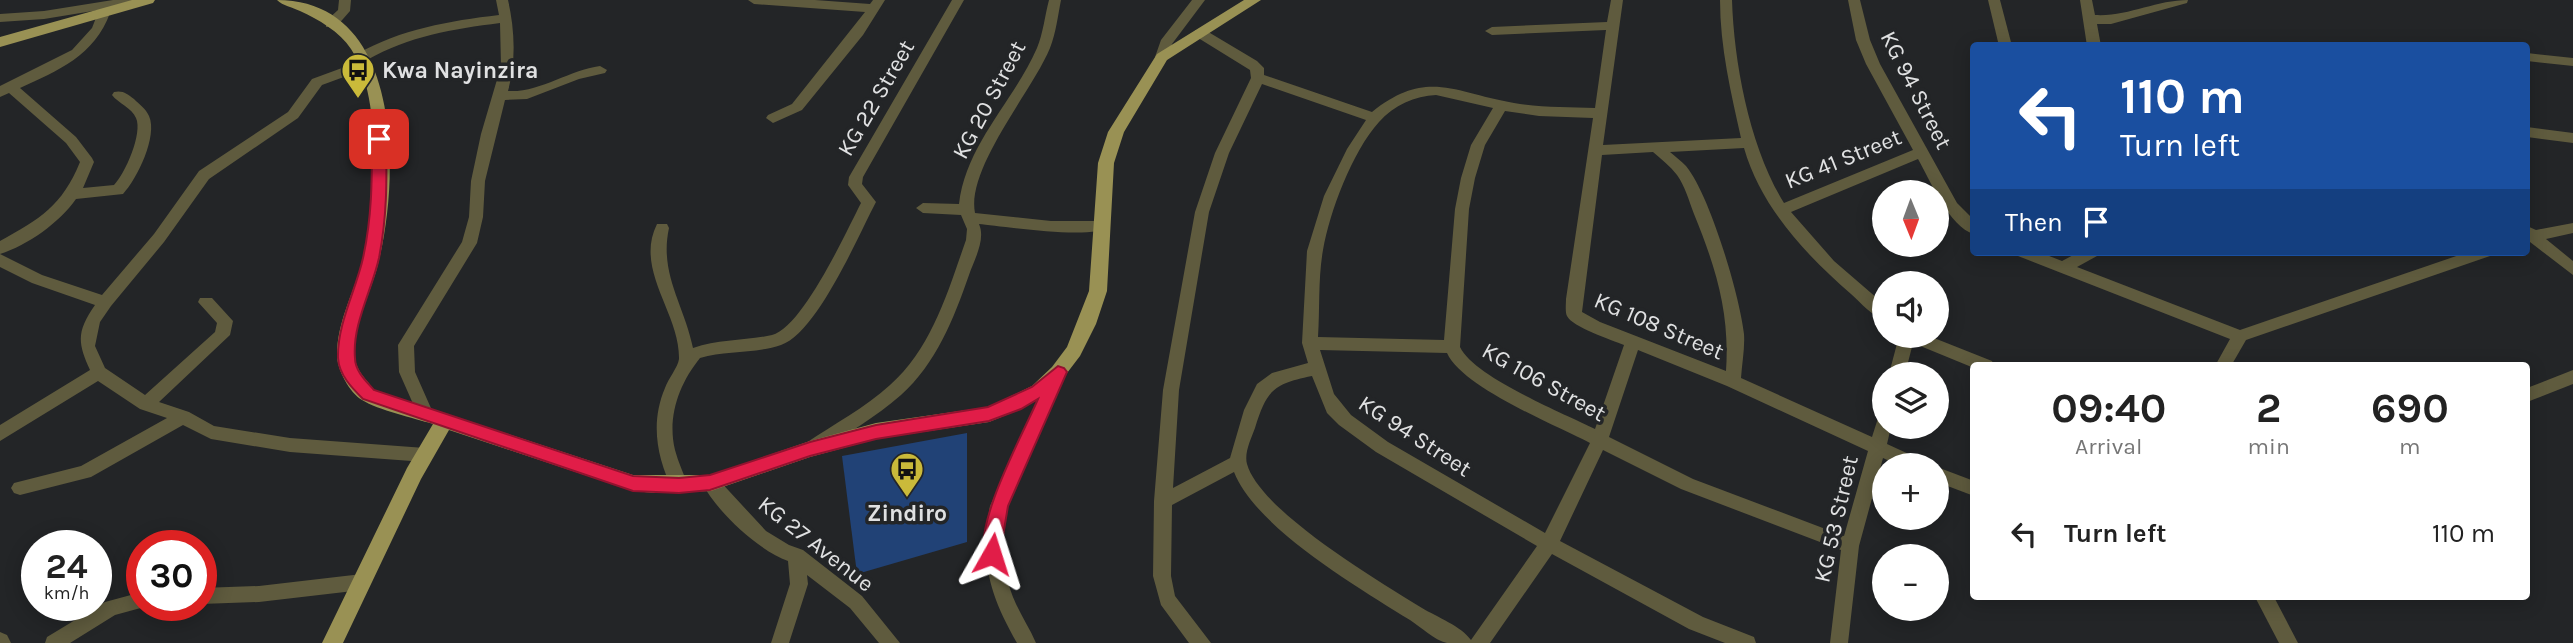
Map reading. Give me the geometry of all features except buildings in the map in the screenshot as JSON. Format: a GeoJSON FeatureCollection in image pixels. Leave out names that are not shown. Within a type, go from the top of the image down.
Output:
{"type":"FeatureCollection","features":[{"type":"Feature","properties":{"kind":"main road"},"geometry":{"type":"LineString","coordinates":[[0,42],[148,0]]}},
{"type":"Feature","properties":{"kind":"main road"},"geometry":{"type":"LineString","coordinates":[[284,0],[316,13],[356,46],[364,61],[374,97],[379,139],[380,211],[370,261],[348,337],[346,360],[354,379],[368,394],[435,418],[633,483],[679,486],[710,483],[810,449],[876,432],[989,414],[1038,391],[1058,372],[1074,351],[1098,291],[1106,163],[1116,132],[1162,57],[1254,0]]}},
{"type":"Feature","properties":{"kind":"main road"},"geometry":{"type":"LineString","coordinates":[[332,643],[425,455],[435,418]]}},
{"type":"Feature","properties":{"kind":"street"},"geometry":{"type":"LineString","coordinates":[[0,18],[44,15],[138,0]]}},
{"type":"Feature","properties":{"kind":"street"},"geometry":{"type":"LineString","coordinates":[[331,24],[344,11],[345,0]]}},
{"type":"Feature","properties":{"kind":"street"},"geometry":{"type":"LineString","coordinates":[[435,418],[407,372],[406,345],[455,271],[469,243],[476,217],[478,181],[488,134],[508,66],[506,18],[502,0]]}},
{"type":"Feature","properties":{"kind":"street"},"geometry":{"type":"LineString","coordinates":[[754,0],[876,4]]}},
{"type":"Feature","properties":{"kind":"street","name":"KG 22 Street"},"geometry":{"type":"LineString","coordinates":[[687,361],[694,354],[709,349],[778,340],[786,337],[802,321],[869,202],[855,185],[856,177],[958,0]]}},
{"type":"Feature","properties":{"kind":"street"},"geometry":{"type":"LineString","coordinates":[[1162,57],[1166,43],[1199,0]]}},
{"type":"Feature","properties":{"kind":"street"},"geometry":{"type":"LineString","coordinates":[[1617,0],[1595,150],[1750,143]]}},
{"type":"Feature","properties":{"kind":"street"},"geometry":{"type":"LineString","coordinates":[[1726,0],[1730,56],[1750,143],[1762,176],[1783,209],[1822,258],[1872,302]]}},
{"type":"Feature","properties":{"kind":"street","name":"KG 94 Street"},"geometry":{"type":"LineString","coordinates":[[1854,0],[1863,40],[1872,64],[1952,207],[1970,225]]}},
{"type":"Feature","properties":{"kind":"street"},"geometry":{"type":"LineString","coordinates":[[1994,0],[2005,42]]}},
{"type":"Feature","properties":{"kind":"street"},"geometry":{"type":"LineString","coordinates":[[2086,0],[2093,42]]}},
{"type":"Feature","properties":{"kind":"street"},"geometry":{"type":"LineString","coordinates":[[2088,19],[2111,20],[2182,0]]}},
{"type":"Feature","properties":{"kind":"street","name":"KG 20 Street"},"geometry":{"type":"LineString","coordinates":[[810,449],[899,387],[929,349],[946,315],[974,240],[968,214],[968,192],[982,153],[1044,47],[1049,1]]}},
{"type":"Feature","properties":{"kind":"street"},"geometry":{"type":"LineString","coordinates":[[773,118],[797,107],[858,32],[876,4]]}},
{"type":"Feature","properties":{"kind":"street"},"geometry":{"type":"LineString","coordinates":[[0,248],[52,218],[75,194],[87,162],[71,140],[5,89],[55,66],[90,41],[98,33],[104,13]]}},
{"type":"Feature","properties":{"kind":"street"},"geometry":{"type":"LineString","coordinates":[[425,455],[290,445],[211,432],[183,417],[146,404],[99,372],[87,346],[92,321],[104,302],[159,238],[204,175],[293,115],[317,82],[364,61],[384,43],[461,24],[506,18]]}},
{"type":"Feature","properties":{"kind":"street"},"geometry":{"type":"LineString","coordinates":[[1492,31],[1613,26]]}},
{"type":"Feature","properties":{"kind":"street"},"geometry":{"type":"LineString","coordinates":[[1200,33],[1252,64],[1257,68],[1258,78],[1222,153],[1202,212],[1171,390],[1163,501],[1162,576],[1167,599],[1187,628],[1202,643]]}},
{"type":"Feature","properties":{"kind":"street"},"geometry":{"type":"LineString","coordinates":[[2530,57],[2573,62]]}},
{"type":"Feature","properties":{"kind":"street"},"geometry":{"type":"LineString","coordinates":[[501,95],[525,97],[573,74],[600,70]]}},
{"type":"Feature","properties":{"kind":"street"},"geometry":{"type":"LineString","coordinates":[[1258,78],[1374,117],[1401,96],[1429,90],[1445,90],[1501,106],[1541,111],[1600,113]]}},
{"type":"Feature","properties":{"kind":"street"},"geometry":{"type":"LineString","coordinates":[[75,194],[118,190],[130,175],[142,140],[144,122],[141,114],[119,95]]}},
{"type":"Feature","properties":{"kind":"street","name":"KG 106 Street"},"geometry":{"type":"LineString","coordinates":[[1501,106],[1478,145],[1468,178],[1455,276],[1452,347],[1457,358],[1486,382],[1687,484],[1850,547]]}},
{"type":"Feature","properties":{"kind":"street","name":"KG 94 Street"},"geometry":{"type":"LineString","coordinates":[[1374,117],[1354,149],[1323,219],[1315,251],[1310,343],[1326,395],[1345,420],[1382,447],[1549,544],[1696,623],[1747,643]]}},
{"type":"Feature","properties":{"kind":"street"},"geometry":{"type":"LineString","coordinates":[[2530,132],[2573,138]]}},
{"type":"Feature","properties":{"kind":"street"},"geometry":{"type":"LineString","coordinates":[[1656,147],[1681,170],[1690,185],[1726,282],[1735,322],[1733,382]]}},
{"type":"Feature","properties":{"kind":"street","name":"KG 108 Street"},"geometry":{"type":"LineString","coordinates":[[1595,150],[1574,315],[1733,382],[1888,453]]}},
{"type":"Feature","properties":{"kind":"street","name":"KG 41 Street"},"geometry":{"type":"LineString","coordinates":[[1783,209],[1921,152]]}},
{"type":"Feature","properties":{"kind":"street"},"geometry":{"type":"LineString","coordinates":[[923,208],[1051,226],[1101,226]]}},
{"type":"Feature","properties":{"kind":"street"},"geometry":{"type":"LineString","coordinates":[[663,228],[657,248],[660,274],[675,309],[687,361],[676,381],[665,412],[665,443],[679,486]]}},
{"type":"Feature","properties":{"kind":"street"},"geometry":{"type":"LineString","coordinates":[[2530,235],[2573,228]]}},
{"type":"Feature","properties":{"kind":"street"},"geometry":{"type":"LineString","coordinates":[[2530,236],[2573,269]]}},
{"type":"Feature","properties":{"kind":"street"},"geometry":{"type":"LineString","coordinates":[[2032,256],[2240,336],[2473,256]]}},
{"type":"Feature","properties":{"kind":"street"},"geometry":{"type":"LineString","coordinates":[[2061,268],[2084,256]]}},
{"type":"Feature","properties":{"kind":"street"},"geometry":{"type":"LineString","coordinates":[[0,260],[37,279],[104,302]]}},
{"type":"Feature","properties":{"kind":"street"},"geometry":{"type":"LineString","coordinates":[[146,404],[222,335],[225,321],[206,302]]}},
{"type":"Feature","properties":{"kind":"street"},"geometry":{"type":"LineString","coordinates":[[2225,362],[2240,336]]}},
{"type":"Feature","properties":{"kind":"street"},"geometry":{"type":"LineString","coordinates":[[1479,643],[1549,544],[1600,439],[1633,342]]}},
{"type":"Feature","properties":{"kind":"street"},"geometry":{"type":"LineString","coordinates":[[1310,343],[1452,347]]}},
{"type":"Feature","properties":{"kind":"street"},"geometry":{"type":"LineString","coordinates":[[1942,348],[1976,362]]}},
{"type":"Feature","properties":{"kind":"street"},"geometry":{"type":"LineString","coordinates":[[1317,368],[1277,377],[1264,384],[1256,396],[1238,462],[1242,476],[1266,507],[1368,583],[1463,643]]}},
{"type":"Feature","properties":{"kind":"street"},"geometry":{"type":"LineString","coordinates":[[0,434],[99,372]]}},
{"type":"Feature","properties":{"kind":"street"},"geometry":{"type":"LineString","coordinates":[[1027,643],[1001,597],[992,554],[994,525],[999,506],[1058,372]]}},
{"type":"Feature","properties":{"kind":"street"},"geometry":{"type":"LineString","coordinates":[[2530,394],[2573,377]]}},
{"type":"Feature","properties":{"kind":"street"},"geometry":{"type":"LineString","coordinates":[[20,488],[85,472],[183,417]]}},
{"type":"Feature","properties":{"kind":"street","name":"KG 53 Street"},"geometry":{"type":"LineString","coordinates":[[1839,643],[1850,547],[1880,439]]}},
{"type":"Feature","properties":{"kind":"street"},"geometry":{"type":"LineString","coordinates":[[1163,501],[1238,462]]}},
{"type":"Feature","properties":{"kind":"street"},"geometry":{"type":"LineString","coordinates":[[1949,479],[1970,487]]}},
{"type":"Feature","properties":{"kind":"street","name":"KG 27 Avenue"},"geometry":{"type":"LineString","coordinates":[[710,483],[752,531],[786,553],[797,556],[856,602],[891,643]]}},
{"type":"Feature","properties":{"kind":"street"},"geometry":{"type":"LineString","coordinates":[[780,643],[799,584],[797,556]]}},
{"type":"Feature","properties":{"kind":"street"},"geometry":{"type":"LineString","coordinates":[[217,595],[259,594],[362,582]]}},
{"type":"Feature","properties":{"kind":"street"},"geometry":{"type":"LineString","coordinates":[[2266,600],[2289,643]]}},
{"type":"Feature","properties":{"kind":"street"},"geometry":{"type":"LineString","coordinates":[[54,643],[111,608],[126,604]]}},
{"type":"Feature","properties":{"kind":"place","name":"Kwa Nayinzira"},"geometry":{"type":"Point","coordinates":[358,100]}},
{"type":"Feature","properties":{"kind":"place","name":"Zindiro"},"geometry":{"type":"Point","coordinates":[907,499]}},
{"type":"Feature","properties":{"kind":"route"},"geometry":{"type":"LineString","coordinates":[[379,139],[380,211],[370,261],[348,337],[346,360],[354,379],[368,394],[443,422],[633,483],[679,486],[710,483],[810,449],[876,432],[989,414],[1038,391],[1058,372],[999,506],[994,525],[992,554]]}}]}
